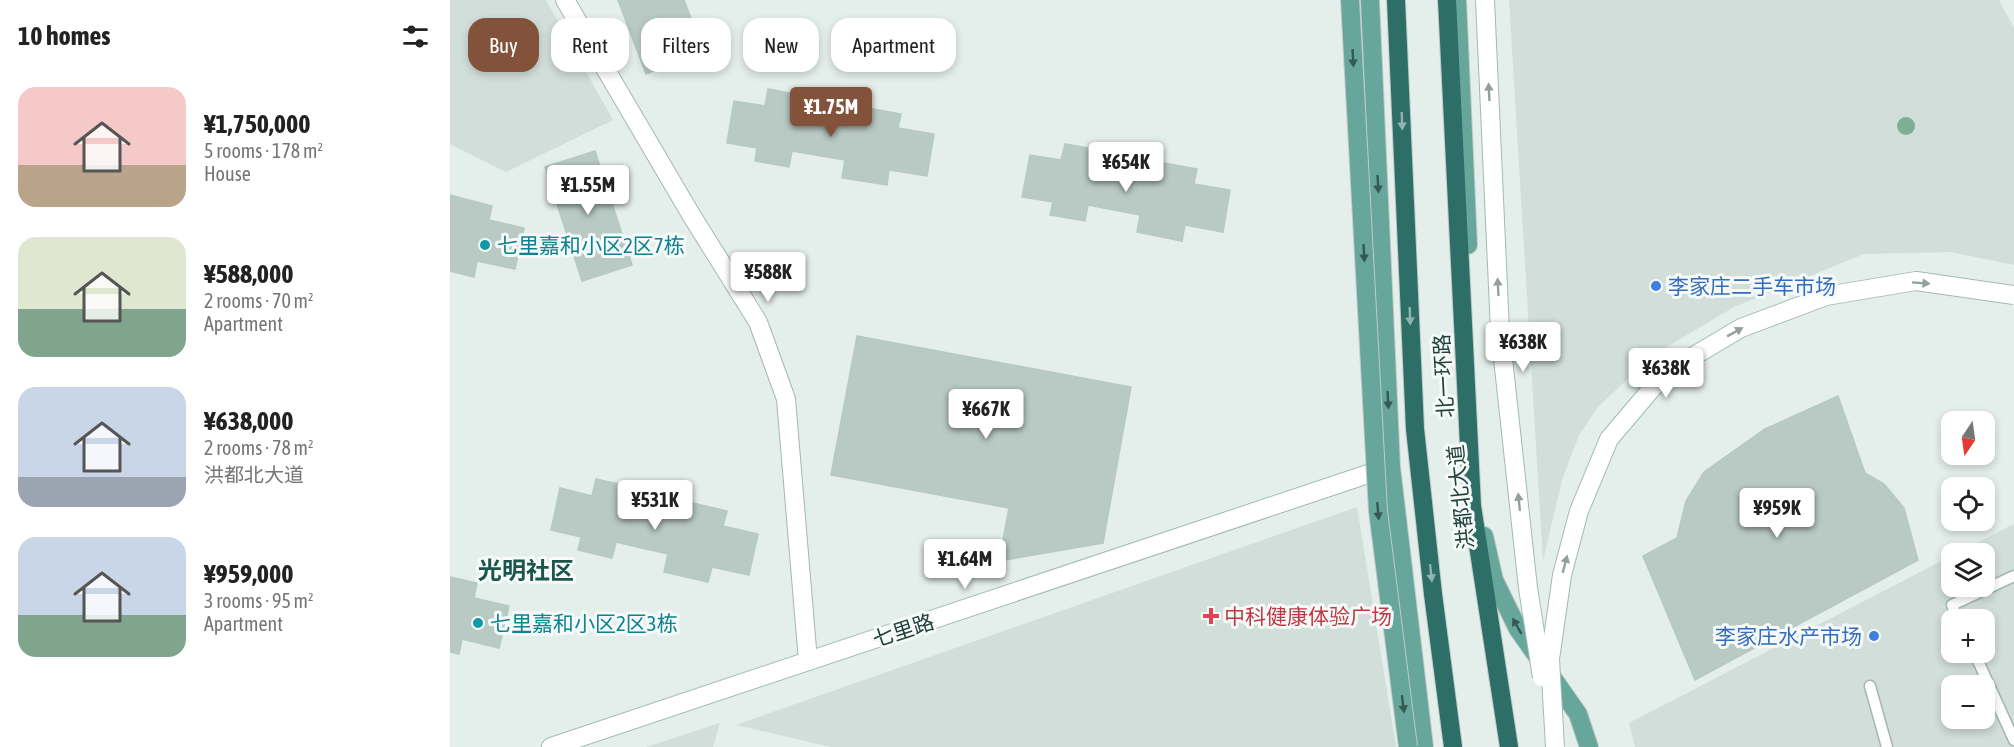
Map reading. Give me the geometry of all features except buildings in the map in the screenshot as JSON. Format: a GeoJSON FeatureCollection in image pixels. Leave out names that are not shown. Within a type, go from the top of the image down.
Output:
{"type":"FeatureCollection","features":[{"type":"Feature","properties":{"kind":"highway","name":"北一环路"},"geometry":{"type":"LineString","coordinates":[[1396,0],[1415,429],[1453,747]]}},
{"type":"Feature","properties":{"kind":"highway","name":"北一环路"},"geometry":{"type":"LineString","coordinates":[[1447,0],[1472,506],[1509,747]]}},
{"type":"Feature","properties":{"kind":"main road"},"geometry":{"type":"LineString","coordinates":[[1350,0],[1378,511],[1408,747]]}},
{"type":"Feature","properties":{"kind":"main road"},"geometry":{"type":"LineString","coordinates":[[1370,0],[1391,467],[1424,747]]}},
{"type":"Feature","properties":{"kind":"main road","name":"洪都北大道"},"geometry":{"type":"LineString","coordinates":[[1457,0],[1482,529],[1494,580],[1518,629],[1578,714],[1589,747]]}},
{"type":"Feature","properties":{"kind":"street"},"geometry":{"type":"LineString","coordinates":[[565,0],[690,213],[758,322],[786,399],[808,661]]}},
{"type":"Feature","properties":{"kind":"street"},"geometry":{"type":"LineString","coordinates":[[1485,0],[1500,331],[1528,588],[1554,747]]}},
{"type":"Feature","properties":{"kind":"street"},"geometry":{"type":"LineString","coordinates":[[1554,747],[1551,659],[1562,575],[1579,512],[1609,440],[1665,373],[1741,328],[1826,296],[1916,281],[2014,295]]}},
{"type":"Feature","properties":{"kind":"street","name":"七里路"},"geometry":{"type":"LineString","coordinates":[[551,747],[1391,467]]}},
{"type":"Feature","properties":{"kind":"lane"},"geometry":{"type":"LineString","coordinates":[[1954,609],[1952,605],[2014,576]]}},
{"type":"Feature","properties":{"kind":"lane"},"geometry":{"type":"LineString","coordinates":[[1979,663],[2014,740]]}},
{"type":"Feature","properties":{"kind":"lane"},"geometry":{"type":"LineString","coordinates":[[1870,686],[1887,747]]}},
{"type":"Feature","properties":{"kind":"shaded area"},"geometry":{"type":"Polygon","coordinates":[[[450,0],[546,0],[556,18],[551,18],[551,72],[586,72],[613,120],[506,172],[450,144],[450,0]]]}},
{"type":"Feature","properties":{"kind":"shaded area","name":"李家庄二手车市场"},"geometry":{"type":"Polygon","coordinates":[[[1509,0],[1999,0],[2014,28],[2014,265],[1951,252],[1864,254],[1734,307],[1653,355],[1598,407],[1579,435],[1562,480],[1543,561],[1509,0]]]}},
{"type":"Feature","properties":{"kind":"shaded area","name":"中科健康体验广场"},"geometry":{"type":"Polygon","coordinates":[[[1357,507],[1396,747],[831,747],[736,725],[1357,507]]]}},
{"type":"Feature","properties":{"kind":"shaded area","name":"李家庄水产市场"},"geometry":{"type":"Polygon","coordinates":[[[2014,524],[2014,747],[1635,747],[1629,723],[1941,561],[1941,597],[1995,597],[1995,543],[1977,543],[2014,524]]]}},
{"type":"Feature","properties":{"kind":"shaded area"},"geometry":{"type":"Polygon","coordinates":[[[720,723],[713,747],[646,747],[720,723]]]}},
{"type":"Feature","properties":{"kind":"place","name":"七里嘉和小区2区7栋"},"geometry":{"type":"Point","coordinates":[485,245]}},
{"type":"Feature","properties":{"kind":"place","name":"李家庄二手车市场"},"geometry":{"type":"Point","coordinates":[1656,286]}},
{"type":"Feature","properties":{"kind":"place","name":"中科健康体验广场"},"geometry":{"type":"Point","coordinates":[1211,616]}},
{"type":"Feature","properties":{"kind":"place","name":"七里嘉和小区2区3栋"},"geometry":{"type":"Point","coordinates":[478,623]}},
{"type":"Feature","properties":{"kind":"place","name":"李家庄水产市场"},"geometry":{"type":"Point","coordinates":[1874,636]}},
{"type":"Feature","properties":{"kind":"district","name":"光明社区"},"geometry":{"type":"Point","coordinates":[526,570]}}]}
